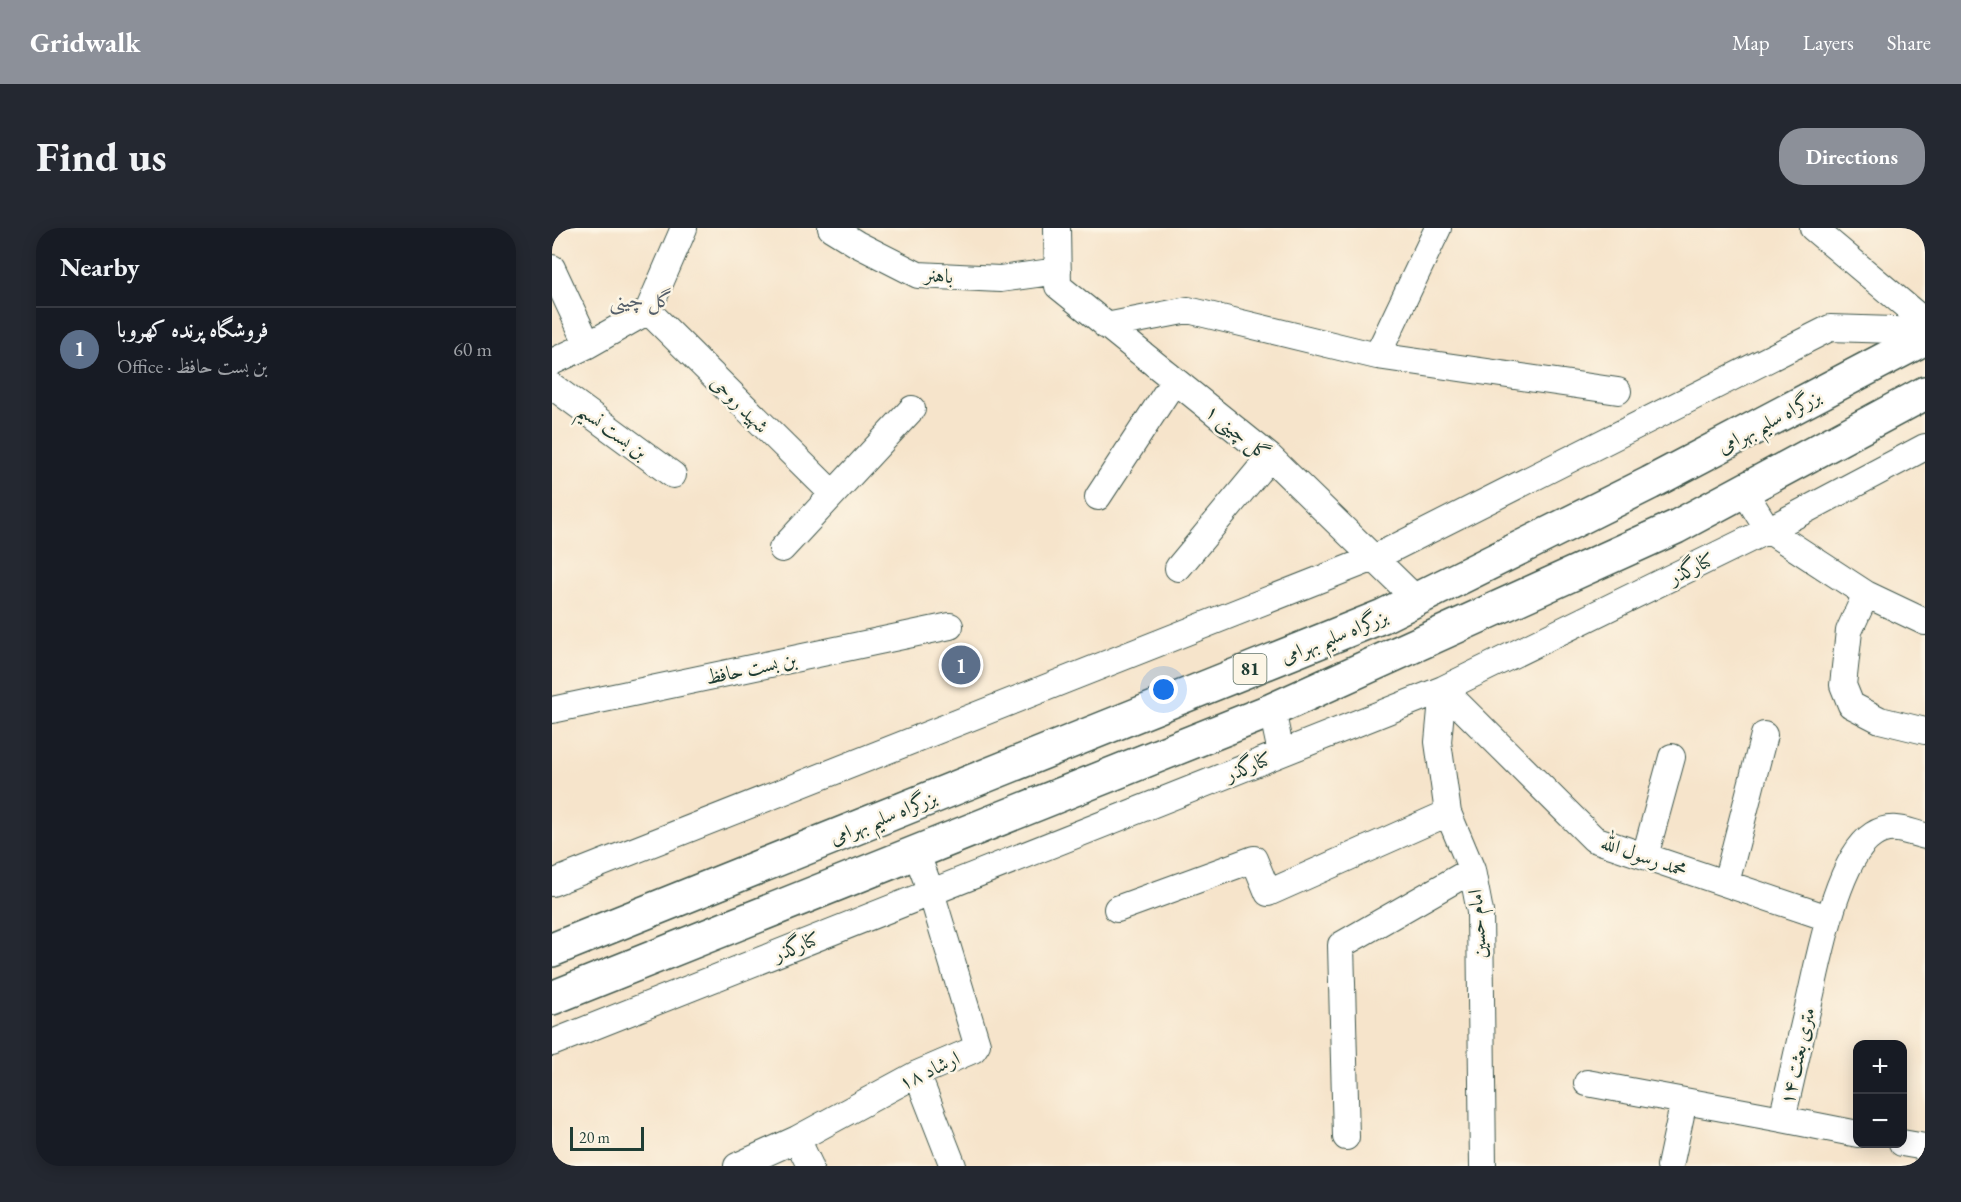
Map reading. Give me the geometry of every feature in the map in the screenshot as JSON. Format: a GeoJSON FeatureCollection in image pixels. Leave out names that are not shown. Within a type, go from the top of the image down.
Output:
{"type":"FeatureCollection","features":[{"type":"Feature","properties":{"kind":"highway","name":"بزرگراه سلیم بهرامی"},"geometry":{"type":"LineString","coordinates":[[552,950],[1372,621],[1660,478],[1925,338]]}},
{"type":"Feature","properties":{"kind":"highway","name":"بزرگراه سلیم بهرامی"},"geometry":{"type":"LineString","coordinates":[[552,998],[1272,710],[1676,527],[1925,393]]}},
{"type":"Feature","properties":{"kind":"street"},"geometry":{"type":"LineString","coordinates":[[552,362],[588,345],[648,311],[684,228]]}},
{"type":"Feature","properties":{"kind":"street","name":"باهنر"},"geometry":{"type":"LineString","coordinates":[[831,228],[918,275],[1000,279],[1058,272]]}},
{"type":"Feature","properties":{"kind":"street"},"geometry":{"type":"LineString","coordinates":[[1057,228],[1058,272]]}},
{"type":"Feature","properties":{"kind":"street"},"geometry":{"type":"LineString","coordinates":[[1377,356],[1438,228]]}},
{"type":"Feature","properties":{"kind":"street"},"geometry":{"type":"LineString","coordinates":[[1814,228],[1838,236],[1925,322]]}},
{"type":"Feature","properties":{"kind":"street"},"geometry":{"type":"LineString","coordinates":[[552,268],[588,345]]}},
{"type":"Feature","properties":{"kind":"street","name":"گل چینی ۱"},"geometry":{"type":"LineString","coordinates":[[1058,272],[1058,286],[1270,457],[1417,600]]}},
{"type":"Feature","properties":{"kind":"street"},"geometry":{"type":"LineString","coordinates":[[1106,326],[1188,310],[1377,356],[1618,391]]}},
{"type":"Feature","properties":{"kind":"street","name":"شهید روحی"},"geometry":{"type":"LineString","coordinates":[[648,311],[833,494]]}},
{"type":"Feature","properties":{"kind":"street"},"geometry":{"type":"LineString","coordinates":[[552,883],[1374,558],[1830,328],[1925,331]]}},
{"type":"Feature","properties":{"kind":"street"},"geometry":{"type":"LineString","coordinates":[[1098,497],[1174,381]]}},
{"type":"Feature","properties":{"kind":"street","name":"بن بست نسیم"},"geometry":{"type":"LineString","coordinates":[[552,386],[673,475]]}},
{"type":"Feature","properties":{"kind":"street"},"geometry":{"type":"LineString","coordinates":[[782,549],[912,409]]}},
{"type":"Feature","properties":{"kind":"street","name":"کنارگذر"},"geometry":{"type":"LineString","coordinates":[[552,1043],[1443,688],[1768,530],[1925,447]]}},
{"type":"Feature","properties":{"kind":"street"},"geometry":{"type":"LineString","coordinates":[[1178,568],[1270,457]]}},
{"type":"Feature","properties":{"kind":"street"},"geometry":{"type":"LineString","coordinates":[[1744,491],[1768,530],[1866,594],[1925,622]]}},
{"type":"Feature","properties":{"kind":"street"},"geometry":{"type":"LineString","coordinates":[[1866,594],[1849,631],[1843,685],[1851,705],[1880,720],[1925,731]]}},
{"type":"Feature","properties":{"kind":"street","name":"بن بست حافظ"},"geometry":{"type":"LineString","coordinates":[[552,710],[950,626]]}},
{"type":"Feature","properties":{"kind":"street","name":"امام حسین"},"geometry":{"type":"LineString","coordinates":[[1443,688],[1438,742],[1448,813],[1472,870],[1479,912],[1483,1166]]}},
{"type":"Feature","properties":{"kind":"street","name":"محمد رسول الله"},"geometry":{"type":"LineString","coordinates":[[1443,688],[1594,839],[1828,918]]}},
{"type":"Feature","properties":{"kind":"street"},"geometry":{"type":"LineString","coordinates":[[1272,710],[1281,753]]}},
{"type":"Feature","properties":{"kind":"street"},"geometry":{"type":"LineString","coordinates":[[1726,884],[1764,735]]}},
{"type":"Feature","properties":{"kind":"street"},"geometry":{"type":"LineString","coordinates":[[1645,856],[1672,757]]}},
{"type":"Feature","properties":{"kind":"street"},"geometry":{"type":"LineString","coordinates":[[1117,909],[1254,858],[1268,893],[1448,813]]}},
{"type":"Feature","properties":{"kind":"street","name":"۱۴ متری بعثت"},"geometry":{"type":"LineString","coordinates":[[1853,1133],[1782,1119],[1828,918],[1843,879],[1861,847],[1872,836],[1889,827],[1925,836]]}},
{"type":"Feature","properties":{"kind":"street"},"geometry":{"type":"LineString","coordinates":[[916,852],[931,892]]}},
{"type":"Feature","properties":{"kind":"street"},"geometry":{"type":"LineString","coordinates":[[1346,1137],[1341,945],[1472,870]]}},
{"type":"Feature","properties":{"kind":"street","name":"ارشاد ۱۸"},"geometry":{"type":"LineString","coordinates":[[737,1166],[797,1139],[917,1074],[973,1050],[977,1044],[931,892]]}},
{"type":"Feature","properties":{"kind":"street"},"geometry":{"type":"LineString","coordinates":[[917,1074],[953,1166]]}},
{"type":"Feature","properties":{"kind":"street"},"geometry":{"type":"LineString","coordinates":[[1587,1083],[1782,1119]]}},
{"type":"Feature","properties":{"kind":"street"},"geometry":{"type":"LineString","coordinates":[[1670,1166],[1684,1101]]}},
{"type":"Feature","properties":{"kind":"street"},"geometry":{"type":"LineString","coordinates":[[797,1139],[810,1166]]}},
{"type":"Feature","properties":{"kind":"street"},"geometry":{"type":"LineString","coordinates":[[1907,1144],[1925,1147]]}},
{"type":"Feature","properties":{"kind":"place","name":"فروشگاه پرنده کهروبا"},"geometry":{"type":"Point","coordinates":[961,665]}},
{"type":"Feature","properties":{"kind":"district","name":"گل چینی"},"geometry":{"type":"Point","coordinates":[641,300]}}]}
